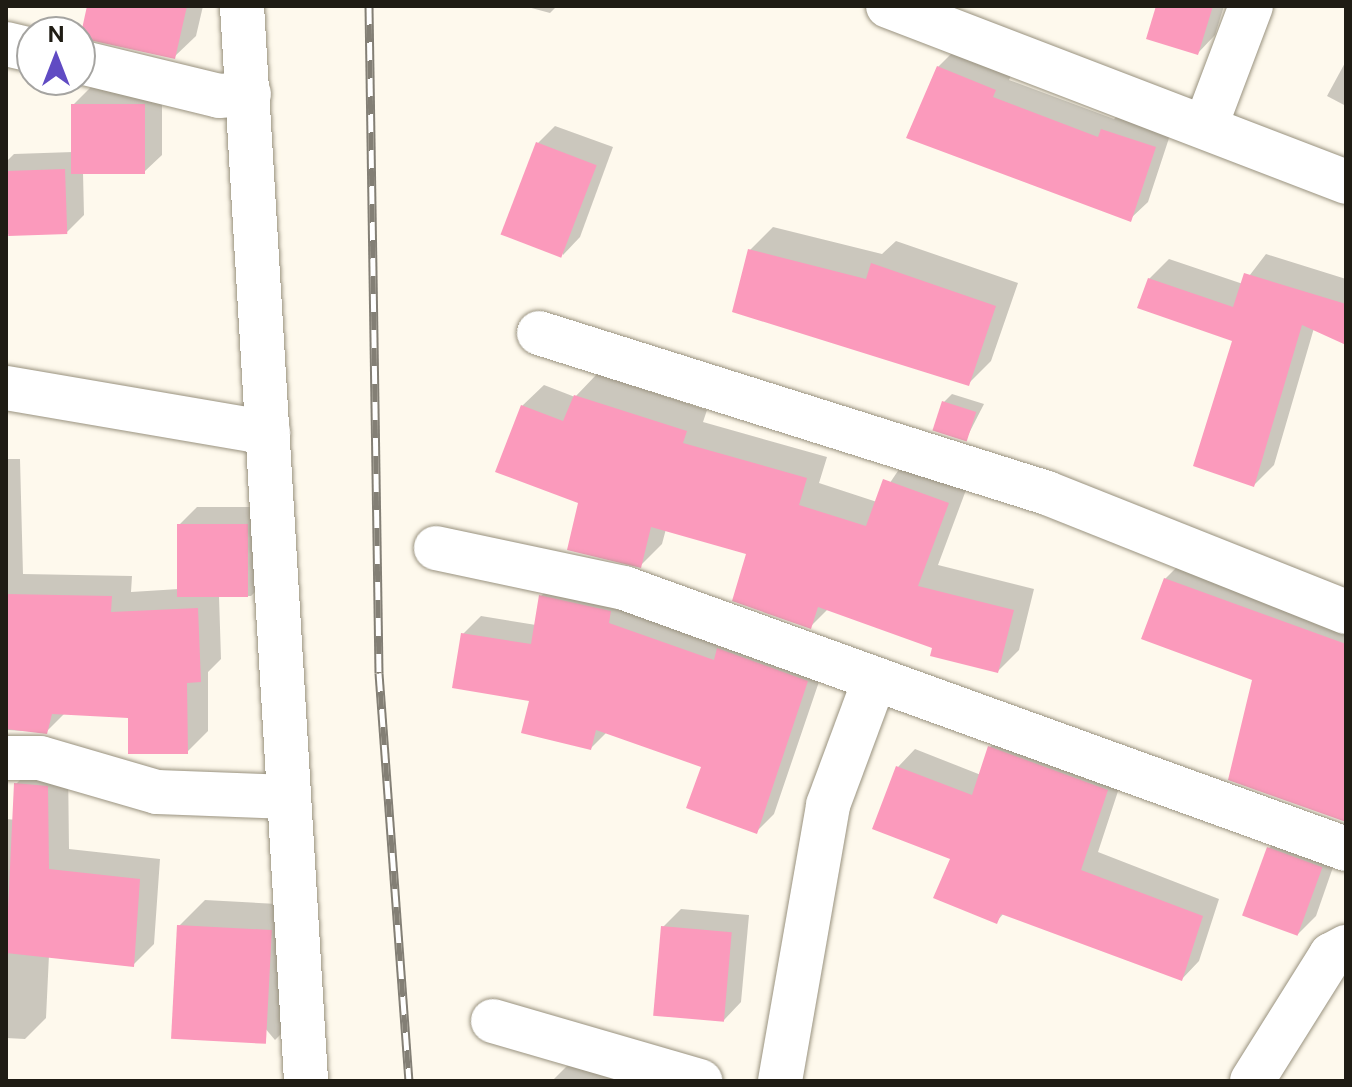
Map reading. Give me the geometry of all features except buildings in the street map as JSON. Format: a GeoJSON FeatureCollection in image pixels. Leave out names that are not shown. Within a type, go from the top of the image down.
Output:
{"type":"FeatureCollection","features":[{"type":"Feature","properties":{"kind":"street"},"geometry":{"type":"LineString","coordinates":[[242,6],[306,1081]]}},
{"type":"Feature","properties":{"kind":"street"},"geometry":{"type":"LineString","coordinates":[[888,6],[1206,125],[1346,182]]}},
{"type":"Feature","properties":{"kind":"street"},"geometry":{"type":"LineString","coordinates":[[1206,125],[1251,6]]}},
{"type":"Feature","properties":{"kind":"street"},"geometry":{"type":"LineString","coordinates":[[96,66],[219,96],[249,94]]}},
{"type":"Feature","properties":{"kind":"street"},"geometry":{"type":"LineString","coordinates":[[539,333],[1047,493],[1346,612]]}},
{"type":"Feature","properties":{"kind":"street"},"geometry":{"type":"LineString","coordinates":[[6,388],[268,433]]}},
{"type":"Feature","properties":{"kind":"street"},"geometry":{"type":"LineString","coordinates":[[436,548],[624,588],[874,681],[1346,849]]}},
{"type":"Feature","properties":{"kind":"street"},"geometry":{"type":"LineString","coordinates":[[780,1081],[828,805],[874,681]]}},
{"type":"Feature","properties":{"kind":"street"},"geometry":{"type":"LineString","coordinates":[[6,758],[40,758],[157,792],[289,797]]}},
{"type":"Feature","properties":{"kind":"street"},"geometry":{"type":"LineString","coordinates":[[1252,1081],[1331,955],[1346,947]]}},
{"type":"Feature","properties":{"kind":"street"},"geometry":{"type":"LineString","coordinates":[[493,1021],[700,1081]]}},
{"type":"Feature","properties":{"kind":"railway"},"geometry":{"type":"LineString","coordinates":[[369,6],[379,673],[409,1081]]}}]}
